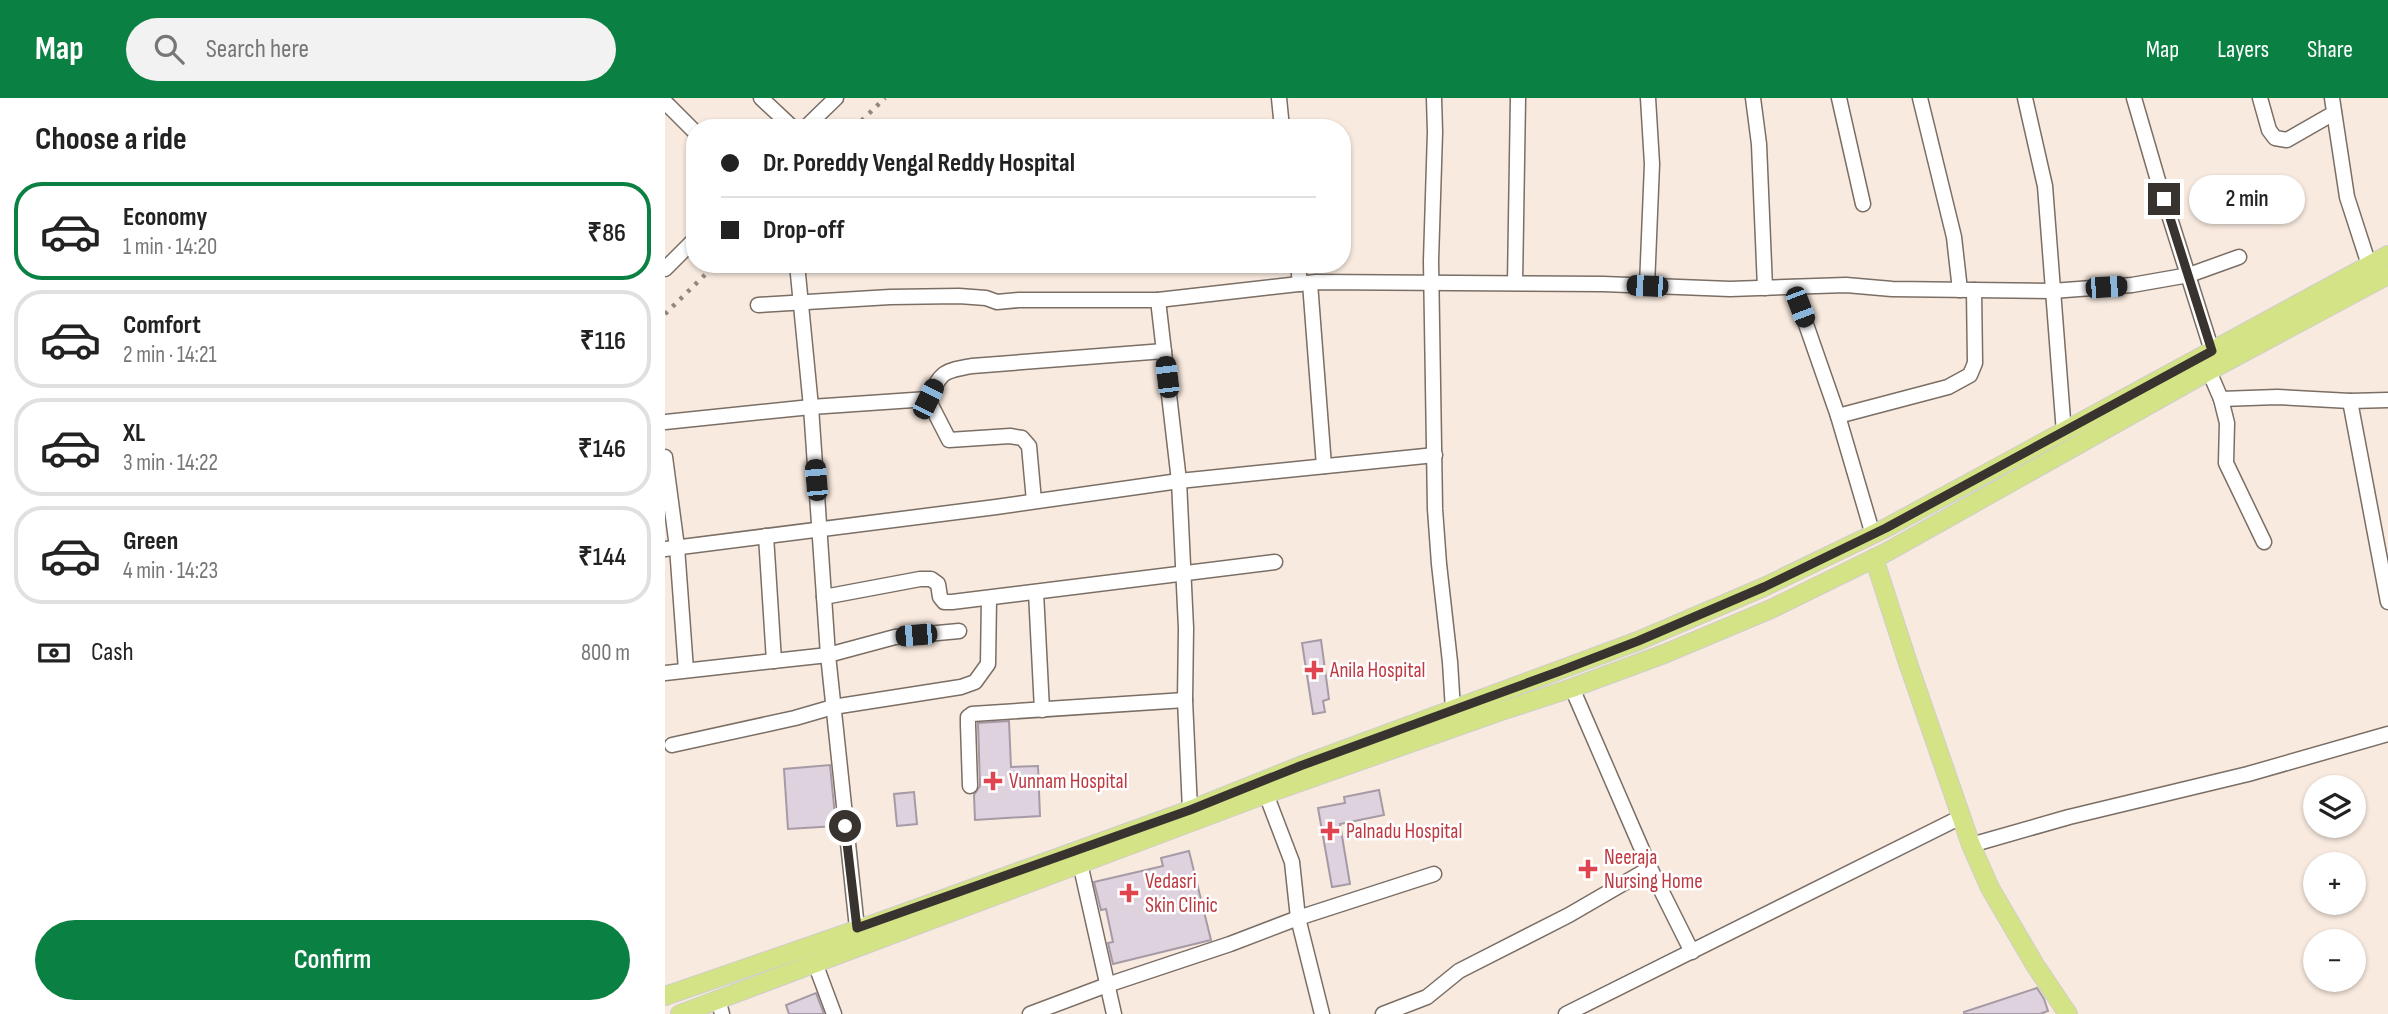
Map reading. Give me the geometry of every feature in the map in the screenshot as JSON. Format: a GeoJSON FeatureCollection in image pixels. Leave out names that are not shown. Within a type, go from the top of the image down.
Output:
{"type":"FeatureCollection","features":[{"type":"Feature","properties":{"kind":"main road"},"geometry":{"type":"LineString","coordinates":[[665,996],[1190,810],[1638,641],[1764,587],[1879,531],[2064,433],[2388,255]]}},
{"type":"Feature","properties":{"kind":"main road"},"geometry":{"type":"LineString","coordinates":[[680,1014],[720,1007],[815,963],[1266,794],[1664,654],[1772,609],[1874,558],[2388,275]]}},
{"type":"Feature","properties":{"kind":"main road"},"geometry":{"type":"LineString","coordinates":[[1874,558],[1971,845],[1990,888],[2035,965],[2068,1014]]}},
{"type":"Feature","properties":{"kind":"street"},"geometry":{"type":"LineString","coordinates":[[761,98],[783,119]]}},
{"type":"Feature","properties":{"kind":"street"},"geometry":{"type":"LineString","coordinates":[[814,119],[836,98]]}},
{"type":"Feature","properties":{"kind":"street"},"geometry":{"type":"LineString","coordinates":[[1279,98],[1281,119]]}},
{"type":"Feature","properties":{"kind":"street"},"geometry":{"type":"LineString","coordinates":[[1434,98],[1431,283],[1435,455],[1439,564],[1453,710]]}},
{"type":"Feature","properties":{"kind":"street"},"geometry":{"type":"LineString","coordinates":[[1515,283],[1518,98]]}},
{"type":"Feature","properties":{"kind":"street"},"geometry":{"type":"LineString","coordinates":[[1647,286],[1652,164],[1648,98]]}},
{"type":"Feature","properties":{"kind":"street"},"geometry":{"type":"LineString","coordinates":[[1753,98],[1759,144],[1765,288]]}},
{"type":"Feature","properties":{"kind":"street"},"geometry":{"type":"LineString","coordinates":[[1839,98],[1863,204]]}},
{"type":"Feature","properties":{"kind":"street"},"geometry":{"type":"LineString","coordinates":[[1837,416],[1948,387],[1970,375],[1975,363],[1967,290],[1920,98]]}},
{"type":"Feature","properties":{"kind":"street"},"geometry":{"type":"LineString","coordinates":[[2025,98],[2045,186],[2064,433]]}},
{"type":"Feature","properties":{"kind":"street"},"geometry":{"type":"LineString","coordinates":[[2134,98],[2212,351]]}},
{"type":"Feature","properties":{"kind":"street"},"geometry":{"type":"LineString","coordinates":[[2260,98],[2269,130],[2275,138],[2287,140],[2333,105],[2347,197],[2369,265]]}},
{"type":"Feature","properties":{"kind":"street"},"geometry":{"type":"LineString","coordinates":[[665,102],[686,123]]}},
{"type":"Feature","properties":{"kind":"street"},"geometry":{"type":"LineString","coordinates":[[665,269],[686,248]]}},
{"type":"Feature","properties":{"kind":"street"},"geometry":{"type":"LineString","coordinates":[[758,305],[946,296],[986,298],[997,302],[1157,299],[1305,284],[1515,283],[1730,289],[1846,285],[1892,289],[2052,290],[2133,285],[2189,275],[2239,257]]}},
{"type":"Feature","properties":{"kind":"street"},"geometry":{"type":"LineString","coordinates":[[798,273],[811,407],[832,707],[857,928]]}},
{"type":"Feature","properties":{"kind":"street"},"geometry":{"type":"LineString","coordinates":[[1301,273],[1305,284],[1324,466]]}},
{"type":"Feature","properties":{"kind":"street"},"geometry":{"type":"LineString","coordinates":[[1793,287],[1879,531]]}},
{"type":"Feature","properties":{"kind":"street"},"geometry":{"type":"LineString","coordinates":[[1157,299],[1179,481],[1190,810]]}},
{"type":"Feature","properties":{"kind":"street"},"geometry":{"type":"LineString","coordinates":[[928,399],[938,379],[948,370],[1164,351]]}},
{"type":"Feature","properties":{"kind":"street"},"geometry":{"type":"LineString","coordinates":[[2210,371],[2227,423],[2226,463],[2264,542]]}},
{"type":"Feature","properties":{"kind":"street"},"geometry":{"type":"LineString","coordinates":[[2221,399],[2277,397],[2388,400]]}},
{"type":"Feature","properties":{"kind":"street"},"geometry":{"type":"LineString","coordinates":[[665,422],[811,407],[928,399]]}},
{"type":"Feature","properties":{"kind":"street"},"geometry":{"type":"LineString","coordinates":[[928,399],[949,440],[1010,436],[1022,438],[1029,446],[1034,502]]}},
{"type":"Feature","properties":{"kind":"street"},"geometry":{"type":"LineString","coordinates":[[2350,401],[2383,544],[2388,602]]}},
{"type":"Feature","properties":{"kind":"street"},"geometry":{"type":"LineString","coordinates":[[671,548],[1179,481],[1435,455]]}},
{"type":"Feature","properties":{"kind":"street"},"geometry":{"type":"LineString","coordinates":[[665,457],[671,548],[687,670]]}},
{"type":"Feature","properties":{"kind":"street"},"geometry":{"type":"LineString","coordinates":[[766,536],[774,661]]}},
{"type":"Feature","properties":{"kind":"street"},"geometry":{"type":"LineString","coordinates":[[824,597],[930,579],[938,584],[940,597],[944,602],[1275,562]]}},
{"type":"Feature","properties":{"kind":"street"},"geometry":{"type":"LineString","coordinates":[[1036,592],[1042,710]]}},
{"type":"Feature","properties":{"kind":"street"},"geometry":{"type":"LineString","coordinates":[[672,745],[795,718],[832,707],[961,687],[975,682],[988,664],[989,598]]}},
{"type":"Feature","properties":{"kind":"street"},"geometry":{"type":"LineString","coordinates":[[665,673],[828,655],[895,637],[958,631]]}},
{"type":"Feature","properties":{"kind":"street"},"geometry":{"type":"LineString","coordinates":[[1572,688],[1650,868],[1692,952]]}},
{"type":"Feature","properties":{"kind":"street"},"geometry":{"type":"LineString","coordinates":[[970,786],[968,717],[972,714],[1185,700]]}},
{"type":"Feature","properties":{"kind":"street"},"geometry":{"type":"LineString","coordinates":[[1971,845],[2069,817],[2248,774],[2388,734]]}},
{"type":"Feature","properties":{"kind":"street"},"geometry":{"type":"LineString","coordinates":[[1266,794],[1292,862],[1298,918],[1322,1014]]}},
{"type":"Feature","properties":{"kind":"street"},"geometry":{"type":"LineString","coordinates":[[1566,1014],[1961,817]]}},
{"type":"Feature","properties":{"kind":"street"},"geometry":{"type":"LineString","coordinates":[[1080,863],[1114,1014]]}},
{"type":"Feature","properties":{"kind":"street"},"geometry":{"type":"LineString","coordinates":[[1383,1014],[1427,997],[1459,971],[1569,915],[1650,868]]}},
{"type":"Feature","properties":{"kind":"street"},"geometry":{"type":"LineString","coordinates":[[1030,1014],[1298,918],[1434,874]]}},
{"type":"Feature","properties":{"kind":"street"},"geometry":{"type":"LineString","coordinates":[[815,963],[834,1014]]}},
{"type":"Feature","properties":{"kind":"building"},"geometry":{"type":"Polygon","coordinates":[[[1321,640],[1329,699],[1323,701],[1325,712],[1313,714],[1302,643],[1321,640]]]}},
{"type":"Feature","properties":{"kind":"building"},"geometry":{"type":"Polygon","coordinates":[[[1009,721],[1011,767],[1038,766],[1040,816],[975,820],[974,795],[980,786],[978,723],[1009,721]]]}},
{"type":"Feature","properties":{"kind":"building"},"geometry":{"type":"Polygon","coordinates":[[[830,765],[836,826],[788,829],[784,769],[830,765]]]}},
{"type":"Feature","properties":{"kind":"building"},"geometry":{"type":"Polygon","coordinates":[[[1379,790],[1384,815],[1340,824],[1350,884],[1332,887],[1318,808],[1345,803],[1344,797],[1379,790]]]}},
{"type":"Feature","properties":{"kind":"building"},"geometry":{"type":"Polygon","coordinates":[[[914,792],[917,824],[897,826],[894,794],[914,792]]]}},
{"type":"Feature","properties":{"kind":"building"},"geometry":{"type":"Polygon","coordinates":[[[1189,851],[1211,940],[1113,964],[1108,943],[1113,942],[1106,909],[1101,910],[1094,882],[1163,866],[1161,858],[1189,851]]]}},
{"type":"Feature","properties":{"kind":"building"},"geometry":{"type":"Polygon","coordinates":[[[2037,988],[2048,1011],[2040,1014],[1964,1014],[1964,1012],[2037,988]]]}},
{"type":"Feature","properties":{"kind":"building"},"geometry":{"type":"Polygon","coordinates":[[[816,993],[824,1014],[789,1014],[786,1005],[816,993]]]}},
{"type":"Feature","properties":{"kind":"railway"},"geometry":{"type":"LineString","coordinates":[[863,119],[885,98]]}},
{"type":"Feature","properties":{"kind":"railway"},"geometry":{"type":"LineString","coordinates":[[665,314],[707,273]]}},
{"type":"Feature","properties":{"kind":"place","name":"Anila Hospital"},"geometry":{"type":"Point","coordinates":[1314,670]}},
{"type":"Feature","properties":{"kind":"place","name":"Vunnam Hospital"},"geometry":{"type":"Point","coordinates":[993,781]}},
{"type":"Feature","properties":{"kind":"place","name":"Palnadu Hospital"},"geometry":{"type":"Point","coordinates":[1330,831]}},
{"type":"Feature","properties":{"kind":"place","name":"Neeraja Nursing Home"},"geometry":{"type":"Point","coordinates":[1588,869]}},
{"type":"Feature","properties":{"kind":"place","name":"Vedasri Skin Clinic"},"geometry":{"type":"Point","coordinates":[1129,893]}},
{"type":"Feature","properties":{"kind":"route"},"geometry":{"type":"LineString","coordinates":[[845,826],[857,928],[1190,810],[1300,766],[1560,671],[1764,587],[1886,528],[2212,351],[2164,199]]}}]}
